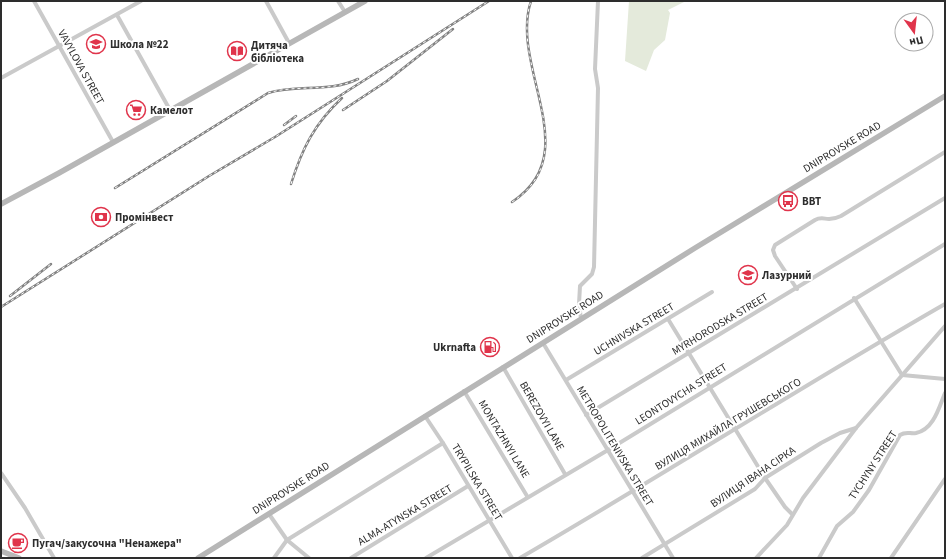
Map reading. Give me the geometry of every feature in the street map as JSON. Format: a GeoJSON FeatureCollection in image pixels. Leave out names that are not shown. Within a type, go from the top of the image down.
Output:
{"type":"FeatureCollection","features":[{"type":"Feature","properties":{"kind":"street","name":"VAVYLOVA STREET"},"geometry":{"type":"LineString","coordinates":[[34,1],[113,142]]}},
{"type":"Feature","properties":{"kind":"street"},"geometry":{"type":"LineString","coordinates":[[1,78],[60,47],[141,1]]}},
{"type":"Feature","properties":{"kind":"street"},"geometry":{"type":"LineString","coordinates":[[266,1],[289,43]]}},
{"type":"Feature","properties":{"kind":"street"},"geometry":{"type":"LineString","coordinates":[[338,1],[345,12]]}},
{"type":"Feature","properties":{"kind":"street"},"geometry":{"type":"LineString","coordinates":[[1,204],[365,1]]}},
{"type":"Feature","properties":{"kind":"street"},"geometry":{"type":"LineString","coordinates":[[581,319],[579,304],[580,286],[592,274],[594,267],[598,90],[595,69],[598,1]]}},
{"type":"Feature","properties":{"kind":"street"},"geometry":{"type":"LineString","coordinates":[[117,15],[170,110]]}},
{"type":"Feature","properties":{"kind":"street","name":"DNIPROVSKE ROAD"},"geometry":{"type":"LineString","coordinates":[[198,558],[464,391],[945,96]]}},
{"type":"Feature","properties":{"kind":"street"},"geometry":{"type":"LineString","coordinates":[[797,289],[775,256],[773,248],[819,218],[827,220],[841,216],[945,152]]}},
{"type":"Feature","properties":{"kind":"street","name":"MYRHORODSKA STREET"},"geometry":{"type":"LineString","coordinates":[[586,416],[945,198]]}},
{"type":"Feature","properties":{"kind":"street","name":"LEONTOVYCHA STREET"},"geometry":{"type":"LineString","coordinates":[[426,558],[565,474],[608,450],[710,386],[820,321],[854,298],[945,244]]}},
{"type":"Feature","properties":{"kind":"street","name":"UCHNIVSKA STREET"},"geometry":{"type":"LineString","coordinates":[[566,380],[712,292]]}},
{"type":"Feature","properties":{"kind":"street"},"geometry":{"type":"LineString","coordinates":[[854,298],[902,375]]}},
{"type":"Feature","properties":{"kind":"street","name":"ВУЛИЦЯ МИХАЙЛА ГРУШЕВСЬКОГО"},"geometry":{"type":"LineString","coordinates":[[520,558],[633,492],[881,341],[945,304]]}},
{"type":"Feature","properties":{"kind":"street"},"geometry":{"type":"LineString","coordinates":[[668,319],[765,478],[785,507],[792,514]]}},
{"type":"Feature","properties":{"kind":"street"},"geometry":{"type":"LineString","coordinates":[[756,558],[787,525],[792,514],[803,498],[856,428],[945,326]]}},
{"type":"Feature","properties":{"kind":"street","name":"METROPOLITENIVSKA STREET"},"geometry":{"type":"LineString","coordinates":[[543,343],[673,558]]}},
{"type":"Feature","properties":{"kind":"street","name":"BEREZOVYI LANE"},"geometry":{"type":"LineString","coordinates":[[503,367],[565,474]]}},
{"type":"Feature","properties":{"kind":"street"},"geometry":{"type":"LineString","coordinates":[[902,375],[945,379]]}},
{"type":"Feature","properties":{"kind":"street","name":"MONTAZHNYI LANE"},"geometry":{"type":"LineString","coordinates":[[464,391],[528,496]]}},
{"type":"Feature","properties":{"kind":"street","name":"TYCHYNY STREET"},"geometry":{"type":"LineString","coordinates":[[819,558],[837,526],[853,512],[869,490],[900,435],[905,432],[917,433],[929,426],[935,417],[945,393]]}},
{"type":"Feature","properties":{"kind":"street","name":"TRYPILSKA STREET"},"geometry":{"type":"LineString","coordinates":[[425,416],[443,443],[512,558]]}},
{"type":"Feature","properties":{"kind":"street","name":"ВУЛИЦЯ ІВАНА СІРКА"},"geometry":{"type":"LineString","coordinates":[[642,558],[755,490],[765,478],[840,433],[856,428]]}},
{"type":"Feature","properties":{"kind":"street"},"geometry":{"type":"LineString","coordinates":[[274,558],[287,540],[443,443]]}},
{"type":"Feature","properties":{"kind":"street"},"geometry":{"type":"LineString","coordinates":[[1,473],[25,508],[54,558]]}},
{"type":"Feature","properties":{"kind":"street"},"geometry":{"type":"LineString","coordinates":[[891,558],[945,480]]}},
{"type":"Feature","properties":{"kind":"street","name":"ALMA-ATYNSKA STREET"},"geometry":{"type":"LineString","coordinates":[[351,558],[468,486]]}},
{"type":"Feature","properties":{"kind":"street"},"geometry":{"type":"LineString","coordinates":[[269,514],[287,540],[309,558]]}},
{"type":"Feature","properties":{"kind":"street"},"geometry":{"type":"LineString","coordinates":[[1,551],[19,558]]}},
{"type":"Feature","properties":{"kind":"green space"},"geometry":{"type":"Polygon","coordinates":[[[629,1],[686,1],[668,10],[670,13],[665,40],[654,50],[646,71],[625,61],[629,1]]]}},
{"type":"Feature","properties":{"kind":"railway"},"geometry":{"type":"LineString","coordinates":[[1,307],[209,176],[275,137],[489,1]]}},
{"type":"Feature","properties":{"kind":"railway"},"geometry":{"type":"LineString","coordinates":[[512,202],[533,182],[544,159],[545,134],[529,53],[527,27],[531,1]]}},
{"type":"Feature","properties":{"kind":"railway"},"geometry":{"type":"LineString","coordinates":[[343,110],[387,81],[453,29]]}},
{"type":"Feature","properties":{"kind":"railway"},"geometry":{"type":"LineString","coordinates":[[115,188],[268,93],[279,90],[336,86],[358,79]]}},
{"type":"Feature","properties":{"kind":"railway"},"geometry":{"type":"LineString","coordinates":[[291,184],[300,159],[316,127],[342,98]]}},
{"type":"Feature","properties":{"kind":"railway"},"geometry":{"type":"LineString","coordinates":[[284,125],[296,116]]}},
{"type":"Feature","properties":{"kind":"railway"},"geometry":{"type":"LineString","coordinates":[[10,296],[51,264]]}},
{"type":"Feature","properties":{"kind":"place","name":"Школа №22"},"geometry":{"type":"Point","coordinates":[96,44]}},
{"type":"Feature","properties":{"kind":"place","name":"Дитяча бібліотека"},"geometry":{"type":"Point","coordinates":[237,51]}},
{"type":"Feature","properties":{"kind":"place","name":"Камелот"},"geometry":{"type":"Point","coordinates":[136,110]}},
{"type":"Feature","properties":{"kind":"place","name":"ВВТ"},"geometry":{"type":"Point","coordinates":[788,201]}},
{"type":"Feature","properties":{"kind":"place","name":"Промінвест"},"geometry":{"type":"Point","coordinates":[101,217]}},
{"type":"Feature","properties":{"kind":"place","name":"Лазурний"},"geometry":{"type":"Point","coordinates":[748,275]}},
{"type":"Feature","properties":{"kind":"place","name":"Ukrnafta"},"geometry":{"type":"Point","coordinates":[490,347]}},
{"type":"Feature","properties":{"kind":"place","name":"Пугач/закусочна \"Ненажера\""},"geometry":{"type":"Point","coordinates":[18,543]}}]}
